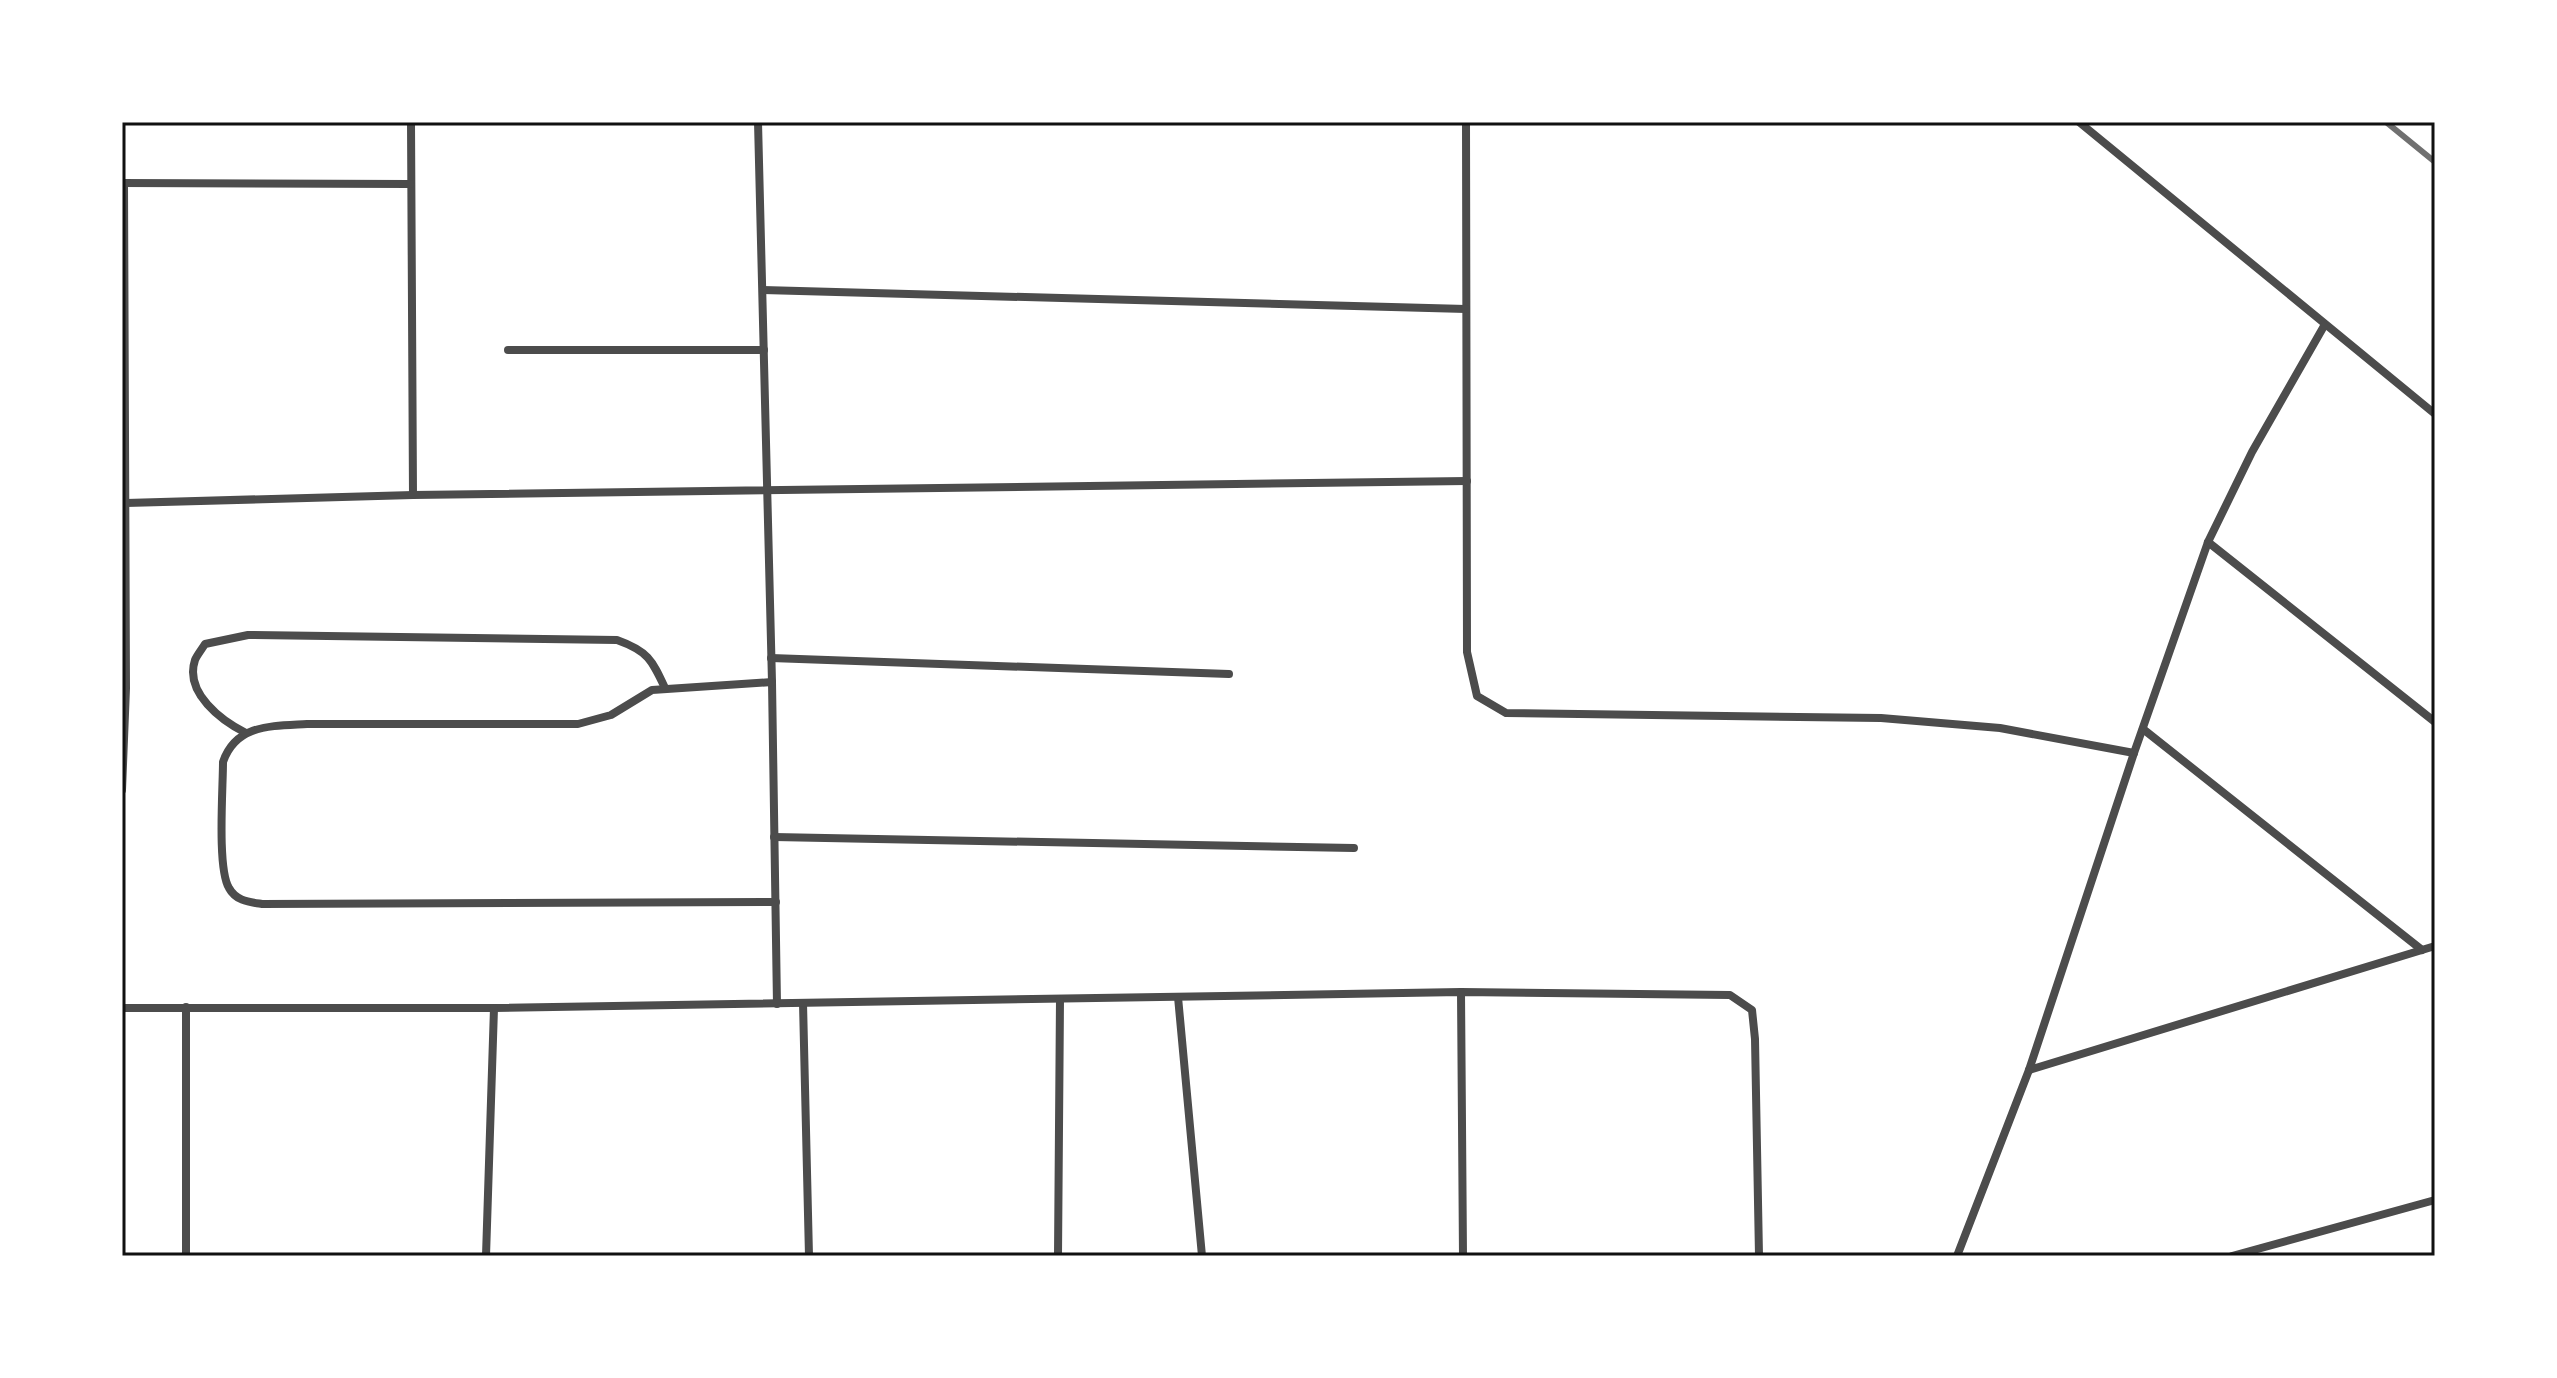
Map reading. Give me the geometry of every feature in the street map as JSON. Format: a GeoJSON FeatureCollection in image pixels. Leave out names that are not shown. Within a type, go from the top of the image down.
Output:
{"type":"FeatureCollection","features":[{"type":"Feature","properties":{"kind":"street"},"geometry":{"type":"LineString","coordinates":[[411,122],[413,495]]}},
{"type":"Feature","properties":{"kind":"street"},"geometry":{"type":"LineString","coordinates":[[758,122],[777,1004]]}},
{"type":"Feature","properties":{"kind":"street"},"geometry":{"type":"LineString","coordinates":[[1466,122],[1467,652],[1477,696],[1506,713],[1881,718],[2000,728],[2134,753]]}},
{"type":"Feature","properties":{"kind":"street"},"geometry":{"type":"LineString","coordinates":[[2079,122],[2435,414]]}},
{"type":"Feature","properties":{"kind":"street"},"geometry":{"type":"LineString","coordinates":[[122,790],[126,688],[123,183],[410,184]]}},
{"type":"Feature","properties":{"kind":"street"},"geometry":{"type":"LineString","coordinates":[[763,290],[1466,309]]}},
{"type":"Feature","properties":{"kind":"street"},"geometry":{"type":"LineString","coordinates":[[1957,1256],[2029,1070],[2208,542],[2252,452],[2324,326]]}},
{"type":"Feature","properties":{"kind":"street"},"geometry":{"type":"LineString","coordinates":[[508,350],[764,350]]}},
{"type":"Feature","properties":{"kind":"street"},"geometry":{"type":"LineString","coordinates":[[126,503],[413,495],[1467,481]]}},
{"type":"Feature","properties":{"kind":"street"},"geometry":{"type":"LineString","coordinates":[[2208,542],[2435,722]]}},
{"type":"Feature","properties":{"kind":"street"},"geometry":{"type":"LineString","coordinates":[[246,733],[225,722],[207,705],[196,683],[194,661],[205,644],[248,635],[617,640],[639,648],[652,661],[665,688]]}},
{"type":"Feature","properties":{"kind":"street"},"geometry":{"type":"LineString","coordinates":[[771,658],[1229,674]]}},
{"type":"Feature","properties":{"kind":"street"},"geometry":{"type":"LineString","coordinates":[[772,682],[652,690],[611,715],[578,724],[307,724],[275,726],[246,733],[229,745],[223,762],[223,872],[229,890],[243,901],[262,904],[776,902]]}},
{"type":"Feature","properties":{"kind":"street"},"geometry":{"type":"LineString","coordinates":[[2143,729],[2422,950]]}},
{"type":"Feature","properties":{"kind":"street"},"geometry":{"type":"LineString","coordinates":[[774,837],[1354,848]]}},
{"type":"Feature","properties":{"kind":"street"},"geometry":{"type":"LineString","coordinates":[[2029,1070],[2435,946]]}},
{"type":"Feature","properties":{"kind":"street"},"geometry":{"type":"LineString","coordinates":[[1461,992],[1463,1256]]}},
{"type":"Feature","properties":{"kind":"street"},"geometry":{"type":"LineString","coordinates":[[122,1008],[494,1008],[1461,992],[1730,995],[1752,1010],[1759,1256]]}},
{"type":"Feature","properties":{"kind":"street"},"geometry":{"type":"LineString","coordinates":[[1178,997],[1202,1256]]}},
{"type":"Feature","properties":{"kind":"street"},"geometry":{"type":"LineString","coordinates":[[1058,1256],[1060,999]]}},
{"type":"Feature","properties":{"kind":"street"},"geometry":{"type":"LineString","coordinates":[[803,1003],[809,1256]]}},
{"type":"Feature","properties":{"kind":"street"},"geometry":{"type":"LineString","coordinates":[[186,1007],[186,1256]]}},
{"type":"Feature","properties":{"kind":"street"},"geometry":{"type":"LineString","coordinates":[[486,1256],[494,1008]]}},
{"type":"Feature","properties":{"kind":"street"},"geometry":{"type":"LineString","coordinates":[[2232,1256],[2435,1200]]}},
{"type":"Feature","properties":{"kind":"railway"},"geometry":{"type":"LineString","coordinates":[[2386,122],[2435,162]]}}]}
